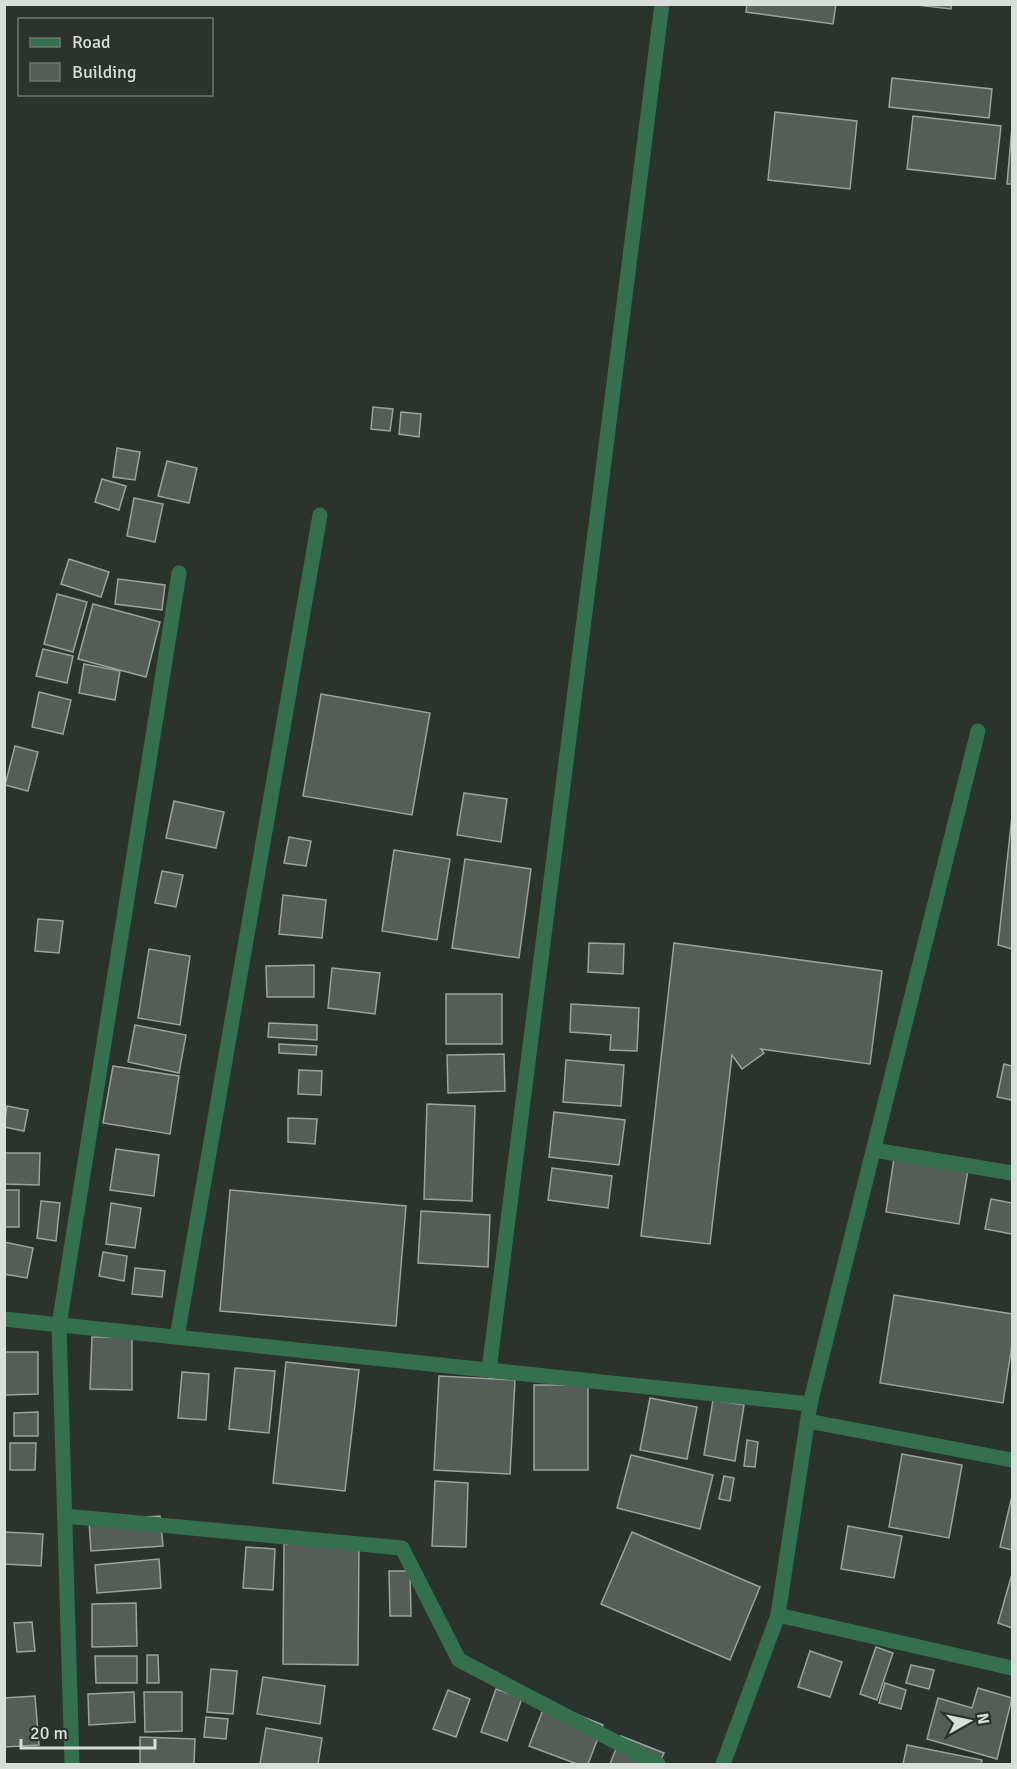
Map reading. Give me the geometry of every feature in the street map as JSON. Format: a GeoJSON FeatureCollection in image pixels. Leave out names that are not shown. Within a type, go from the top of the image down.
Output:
{"type":"FeatureCollection","features":[{"type":"Feature","properties":{"kind":"street"},"geometry":{"type":"LineString","coordinates":[[489,1370],[662,4]]}},
{"type":"Feature","properties":{"kind":"street"},"geometry":{"type":"LineString","coordinates":[[177,1337],[320,515]]}},
{"type":"Feature","properties":{"kind":"street"},"geometry":{"type":"LineString","coordinates":[[72,1764],[59,1324],[179,573]]}},
{"type":"Feature","properties":{"kind":"street"},"geometry":{"type":"LineString","coordinates":[[723,1764],[778,1615],[810,1404],[978,731]]}},
{"type":"Feature","properties":{"kind":"street"},"geometry":{"type":"LineString","coordinates":[[873,1150],[1012,1173]]}},
{"type":"Feature","properties":{"kind":"street"},"geometry":{"type":"LineString","coordinates":[[4,1319],[810,1404]]}},
{"type":"Feature","properties":{"kind":"street"},"geometry":{"type":"LineString","coordinates":[[808,1421],[1012,1460]]}},
{"type":"Feature","properties":{"kind":"street"},"geometry":{"type":"LineString","coordinates":[[65,1516],[402,1548],[459,1660],[658,1764]]}},
{"type":"Feature","properties":{"kind":"street"},"geometry":{"type":"LineString","coordinates":[[778,1615],[1012,1668]]}},
{"type":"Feature","properties":{"kind":"building"},"geometry":{"type":"Polygon","coordinates":[[[747,4],[836,4],[833,24],[746,12],[747,4]]]}},
{"type":"Feature","properties":{"kind":"building"},"geometry":{"type":"Polygon","coordinates":[[[908,4],[951,4],[951,9],[908,4]]]}},
{"type":"Feature","properties":{"kind":"building"},"geometry":{"type":"Polygon","coordinates":[[[892,78],[992,89],[989,118],[889,107],[892,78]]]}},
{"type":"Feature","properties":{"kind":"building"},"geometry":{"type":"Polygon","coordinates":[[[775,112],[857,121],[850,189],[768,180],[775,112]]]}},
{"type":"Feature","properties":{"kind":"building"},"geometry":{"type":"Polygon","coordinates":[[[913,116],[1001,126],[995,179],[907,169],[913,116]]]}},
{"type":"Feature","properties":{"kind":"building"},"geometry":{"type":"Polygon","coordinates":[[[1012,127],[1012,184],[1007,184],[1012,127]]]}},
{"type":"Feature","properties":{"kind":"building"},"geometry":{"type":"Polygon","coordinates":[[[373,407],[393,409],[390,431],[371,429],[373,407]]]}},
{"type":"Feature","properties":{"kind":"building"},"geometry":{"type":"Polygon","coordinates":[[[401,412],[421,414],[419,437],[399,434],[401,412]]]}},
{"type":"Feature","properties":{"kind":"building"},"geometry":{"type":"Polygon","coordinates":[[[117,448],[140,452],[135,480],[113,477],[117,448]]]}},
{"type":"Feature","properties":{"kind":"building"},"geometry":{"type":"Polygon","coordinates":[[[167,461],[197,468],[189,503],[158,496],[167,461]]]}},
{"type":"Feature","properties":{"kind":"building"},"geometry":{"type":"Polygon","coordinates":[[[102,479],[126,486],[119,510],[95,502],[102,479]]]}},
{"type":"Feature","properties":{"kind":"building"},"geometry":{"type":"Polygon","coordinates":[[[134,498],[163,504],[155,542],[127,536],[134,498]]]}},
{"type":"Feature","properties":{"kind":"building"},"geometry":{"type":"Polygon","coordinates":[[[69,559],[109,572],[101,597],[61,584],[69,559]]]}},
{"type":"Feature","properties":{"kind":"building"},"geometry":{"type":"Polygon","coordinates":[[[118,579],[165,585],[162,610],[115,604],[118,579]]]}},
{"type":"Feature","properties":{"kind":"building"},"geometry":{"type":"Polygon","coordinates":[[[57,594],[87,602],[73,652],[44,644],[57,594]]]}},
{"type":"Feature","properties":{"kind":"building"},"geometry":{"type":"Polygon","coordinates":[[[93,604],[160,622],[146,677],[78,659],[93,604]]]}},
{"type":"Feature","properties":{"kind":"building"},"geometry":{"type":"Polygon","coordinates":[[[43,649],[73,656],[67,683],[36,676],[43,649]]]}},
{"type":"Feature","properties":{"kind":"building"},"geometry":{"type":"Polygon","coordinates":[[[84,664],[120,671],[115,700],[79,693],[84,664]]]}},
{"type":"Feature","properties":{"kind":"building"},"geometry":{"type":"Polygon","coordinates":[[[39,692],[71,700],[63,734],[32,727],[39,692]]]}},
{"type":"Feature","properties":{"kind":"building"},"geometry":{"type":"Polygon","coordinates":[[[321,694],[430,713],[412,815],[303,796],[321,694]]]}},
{"type":"Feature","properties":{"kind":"building"},"geometry":{"type":"Polygon","coordinates":[[[15,746],[38,752],[28,791],[5,785],[15,746]]]}},
{"type":"Feature","properties":{"kind":"building"},"geometry":{"type":"Polygon","coordinates":[[[464,793],[507,799],[501,842],[457,835],[464,793]]]}},
{"type":"Feature","properties":{"kind":"building"},"geometry":{"type":"Polygon","coordinates":[[[174,801],[224,812],[216,848],[166,838],[174,801]]]}},
{"type":"Feature","properties":{"kind":"building"},"geometry":{"type":"Polygon","coordinates":[[[1012,816],[1012,949],[998,945],[1012,816]]]}},
{"type":"Feature","properties":{"kind":"building"},"geometry":{"type":"Polygon","coordinates":[[[289,837],[311,841],[306,866],[284,863],[289,837]]]}},
{"type":"Feature","properties":{"kind":"building"},"geometry":{"type":"Polygon","coordinates":[[[394,850],[450,859],[437,940],[382,931],[394,850]]]}},
{"type":"Feature","properties":{"kind":"building"},"geometry":{"type":"Polygon","coordinates":[[[465,859],[531,869],[519,958],[452,948],[465,859]]]}},
{"type":"Feature","properties":{"kind":"building"},"geometry":{"type":"Polygon","coordinates":[[[162,871],[183,875],[176,907],[155,903],[162,871]]]}},
{"type":"Feature","properties":{"kind":"building"},"geometry":{"type":"Polygon","coordinates":[[[283,895],[326,900],[322,938],[279,934],[283,895]]]}},
{"type":"Feature","properties":{"kind":"building"},"geometry":{"type":"Polygon","coordinates":[[[38,919],[63,921],[59,953],[35,951],[38,919]]]}},
{"type":"Feature","properties":{"kind":"building"},"geometry":{"type":"Polygon","coordinates":[[[589,943],[624,944],[623,974],[588,972],[589,943]]]}},
{"type":"Feature","properties":{"kind":"building"},"geometry":{"type":"Polygon","coordinates":[[[674,943],[882,971],[870,1064],[761,1049],[764,1053],[742,1069],[732,1055],[710,1244],[641,1236],[674,943]]]}},
{"type":"Feature","properties":{"kind":"building"},"geometry":{"type":"Polygon","coordinates":[[[149,949],[190,956],[180,1025],[138,1018],[149,949]]]}},
{"type":"Feature","properties":{"kind":"building"},"geometry":{"type":"Polygon","coordinates":[[[314,965],[314,997],[267,997],[266,966],[314,965]]]}},
{"type":"Feature","properties":{"kind":"building"},"geometry":{"type":"Polygon","coordinates":[[[332,968],[380,973],[375,1014],[328,1008],[332,968]]]}},
{"type":"Feature","properties":{"kind":"building"},"geometry":{"type":"Polygon","coordinates":[[[446,994],[502,994],[502,1044],[446,1044],[446,994]]]}},
{"type":"Feature","properties":{"kind":"building"},"geometry":{"type":"Polygon","coordinates":[[[571,1004],[639,1008],[637,1051],[610,1050],[611,1035],[570,1032],[571,1004]]]}},
{"type":"Feature","properties":{"kind":"building"},"geometry":{"type":"Polygon","coordinates":[[[269,1023],[317,1025],[317,1040],[268,1037],[269,1023]]]}},
{"type":"Feature","properties":{"kind":"building"},"geometry":{"type":"Polygon","coordinates":[[[135,1025],[186,1035],[179,1073],[128,1062],[135,1025]]]}},
{"type":"Feature","properties":{"kind":"building"},"geometry":{"type":"Polygon","coordinates":[[[279,1044],[317,1046],[316,1055],[279,1053],[279,1044]]]}},
{"type":"Feature","properties":{"kind":"building"},"geometry":{"type":"Polygon","coordinates":[[[504,1054],[505,1091],[448,1093],[447,1055],[504,1054]]]}},
{"type":"Feature","properties":{"kind":"building"},"geometry":{"type":"Polygon","coordinates":[[[566,1060],[624,1065],[621,1106],[563,1102],[566,1060]]]}},
{"type":"Feature","properties":{"kind":"building"},"geometry":{"type":"Polygon","coordinates":[[[1004,1064],[1012,1066],[1012,1100],[997,1097],[1004,1064]]]}},
{"type":"Feature","properties":{"kind":"building"},"geometry":{"type":"Polygon","coordinates":[[[113,1066],[179,1076],[170,1134],[103,1123],[113,1066]]]}},
{"type":"Feature","properties":{"kind":"building"},"geometry":{"type":"Polygon","coordinates":[[[299,1070],[322,1071],[321,1095],[298,1094],[299,1070]]]}},
{"type":"Feature","properties":{"kind":"building"},"geometry":{"type":"Polygon","coordinates":[[[427,1104],[475,1106],[472,1201],[424,1199],[427,1104]]]}},
{"type":"Feature","properties":{"kind":"building"},"geometry":{"type":"Polygon","coordinates":[[[7,1106],[28,1110],[24,1131],[4,1127],[7,1106]]]}},
{"type":"Feature","properties":{"kind":"building"},"geometry":{"type":"Polygon","coordinates":[[[554,1112],[625,1120],[619,1165],[549,1157],[554,1112]]]}},
{"type":"Feature","properties":{"kind":"building"},"geometry":{"type":"Polygon","coordinates":[[[288,1118],[317,1119],[315,1144],[288,1142],[288,1118]]]}},
{"type":"Feature","properties":{"kind":"building"},"geometry":{"type":"Polygon","coordinates":[[[116,1149],[159,1155],[154,1196],[110,1190],[116,1149]]]}},
{"type":"Feature","properties":{"kind":"building"},"geometry":{"type":"Polygon","coordinates":[[[895,1151],[969,1164],[959,1224],[886,1212],[895,1151]]]}},
{"type":"Feature","properties":{"kind":"building"},"geometry":{"type":"Polygon","coordinates":[[[4,1153],[40,1153],[39,1185],[4,1184],[4,1153]]]}},
{"type":"Feature","properties":{"kind":"building"},"geometry":{"type":"Polygon","coordinates":[[[552,1168],[612,1176],[608,1208],[548,1200],[552,1168]]]}},
{"type":"Feature","properties":{"kind":"building"},"geometry":{"type":"Polygon","coordinates":[[[4,1190],[19,1190],[19,1227],[4,1227],[4,1190]]]}},
{"type":"Feature","properties":{"kind":"building"},"geometry":{"type":"Polygon","coordinates":[[[230,1190],[406,1206],[396,1326],[220,1311],[230,1190]]]}},
{"type":"Feature","properties":{"kind":"building"},"geometry":{"type":"Polygon","coordinates":[[[991,1199],[1012,1203],[1012,1234],[985,1229],[991,1199]]]}},
{"type":"Feature","properties":{"kind":"building"},"geometry":{"type":"Polygon","coordinates":[[[41,1201],[60,1203],[56,1241],[37,1238],[41,1201]]]}},
{"type":"Feature","properties":{"kind":"building"},"geometry":{"type":"Polygon","coordinates":[[[111,1203],[141,1208],[135,1248],[106,1244],[111,1203]]]}},
{"type":"Feature","properties":{"kind":"building"},"geometry":{"type":"Polygon","coordinates":[[[421,1211],[490,1215],[488,1267],[418,1263],[421,1211]]]}},
{"type":"Feature","properties":{"kind":"building"},"geometry":{"type":"Polygon","coordinates":[[[4,1242],[33,1248],[27,1278],[4,1274],[4,1242]]]}},
{"type":"Feature","properties":{"kind":"building"},"geometry":{"type":"Polygon","coordinates":[[[103,1252],[127,1256],[124,1281],[99,1276],[103,1252]]]}},
{"type":"Feature","properties":{"kind":"building"},"geometry":{"type":"Polygon","coordinates":[[[135,1268],[165,1271],[162,1297],[132,1294],[135,1268]]]}},
{"type":"Feature","properties":{"kind":"building"},"geometry":{"type":"Polygon","coordinates":[[[894,1295],[1012,1314],[1012,1345],[1003,1403],[880,1383],[894,1295]]]}},
{"type":"Feature","properties":{"kind":"building"},"geometry":{"type":"Polygon","coordinates":[[[92,1337],[132,1337],[132,1390],[90,1389],[92,1337]]]}},
{"type":"Feature","properties":{"kind":"building"},"geometry":{"type":"Polygon","coordinates":[[[4,1352],[38,1352],[38,1394],[4,1395],[4,1352]]]}},
{"type":"Feature","properties":{"kind":"building"},"geometry":{"type":"Polygon","coordinates":[[[286,1362],[359,1370],[345,1491],[273,1483],[286,1362]]]}},
{"type":"Feature","properties":{"kind":"building"},"geometry":{"type":"Polygon","coordinates":[[[235,1368],[275,1371],[269,1433],[229,1429],[235,1368]]]}},
{"type":"Feature","properties":{"kind":"building"},"geometry":{"type":"Polygon","coordinates":[[[182,1372],[209,1374],[206,1420],[178,1418],[182,1372]]]}},
{"type":"Feature","properties":{"kind":"building"},"geometry":{"type":"Polygon","coordinates":[[[439,1376],[515,1380],[510,1474],[434,1470],[439,1376]]]}},
{"type":"Feature","properties":{"kind":"building"},"geometry":{"type":"Polygon","coordinates":[[[534,1385],[588,1385],[588,1470],[534,1470],[534,1385]]]}},
{"type":"Feature","properties":{"kind":"building"},"geometry":{"type":"Polygon","coordinates":[[[650,1398],[697,1407],[687,1459],[640,1450],[650,1398]]]}},
{"type":"Feature","properties":{"kind":"building"},"geometry":{"type":"Polygon","coordinates":[[[713,1400],[744,1405],[735,1461],[704,1455],[713,1400]]]}},
{"type":"Feature","properties":{"kind":"building"},"geometry":{"type":"Polygon","coordinates":[[[38,1412],[38,1436],[14,1436],[14,1413],[38,1412]]]}},
{"type":"Feature","properties":{"kind":"building"},"geometry":{"type":"Polygon","coordinates":[[[747,1440],[758,1442],[755,1467],[744,1466],[747,1440]]]}},
{"type":"Feature","properties":{"kind":"building"},"geometry":{"type":"Polygon","coordinates":[[[10,1443],[36,1443],[35,1470],[10,1470],[10,1443]]]}},
{"type":"Feature","properties":{"kind":"building"},"geometry":{"type":"Polygon","coordinates":[[[902,1454],[962,1465],[949,1538],[889,1527],[902,1454]]]}},
{"type":"Feature","properties":{"kind":"building"},"geometry":{"type":"Polygon","coordinates":[[[631,1455],[713,1475],[700,1529],[617,1508],[631,1455]]]}},
{"type":"Feature","properties":{"kind":"building"},"geometry":{"type":"Polygon","coordinates":[[[724,1476],[734,1478],[730,1501],[719,1499],[724,1476]]]}},
{"type":"Feature","properties":{"kind":"building"},"geometry":{"type":"Polygon","coordinates":[[[435,1481],[468,1483],[466,1547],[432,1546],[435,1481]]]}},
{"type":"Feature","properties":{"kind":"building"},"geometry":{"type":"Polygon","coordinates":[[[1012,1496],[1012,1550],[1000,1547],[1012,1496]]]}},
{"type":"Feature","properties":{"kind":"building"},"geometry":{"type":"Polygon","coordinates":[[[160,1516],[163,1546],[91,1551],[89,1521],[160,1516]]]}},
{"type":"Feature","properties":{"kind":"building"},"geometry":{"type":"Polygon","coordinates":[[[848,1526],[902,1536],[894,1578],[841,1569],[848,1526]]]}},
{"type":"Feature","properties":{"kind":"building"},"geometry":{"type":"Polygon","coordinates":[[[4,1532],[43,1534],[41,1566],[4,1564],[4,1532]]]}},
{"type":"Feature","properties":{"kind":"building"},"geometry":{"type":"Polygon","coordinates":[[[632,1532],[760,1587],[730,1660],[601,1604],[632,1532]]]}},
{"type":"Feature","properties":{"kind":"building"},"geometry":{"type":"Polygon","coordinates":[[[284,1544],[359,1544],[358,1665],[283,1664],[284,1544]]]}},
{"type":"Feature","properties":{"kind":"building"},"geometry":{"type":"Polygon","coordinates":[[[246,1547],[275,1549],[273,1590],[243,1588],[246,1547]]]}},
{"type":"Feature","properties":{"kind":"building"},"geometry":{"type":"Polygon","coordinates":[[[159,1559],[161,1588],[97,1593],[95,1565],[159,1559]]]}},
{"type":"Feature","properties":{"kind":"building"},"geometry":{"type":"Polygon","coordinates":[[[389,1571],[410,1571],[411,1616],[390,1616],[389,1571]]]}},
{"type":"Feature","properties":{"kind":"building"},"geometry":{"type":"Polygon","coordinates":[[[1012,1574],[1012,1628],[998,1623],[1012,1574]]]}},
{"type":"Feature","properties":{"kind":"building"},"geometry":{"type":"Polygon","coordinates":[[[136,1603],[137,1646],[92,1647],[92,1604],[136,1603]]]}},
{"type":"Feature","properties":{"kind":"building"},"geometry":{"type":"Polygon","coordinates":[[[32,1622],[35,1651],[17,1652],[14,1623],[32,1622]]]}},
{"type":"Feature","properties":{"kind":"building"},"geometry":{"type":"Polygon","coordinates":[[[876,1647],[893,1653],[877,1700],[860,1694],[876,1647]]]}},
{"type":"Feature","properties":{"kind":"building"},"geometry":{"type":"Polygon","coordinates":[[[810,1651],[842,1662],[830,1697],[798,1687],[810,1651]]]}},
{"type":"Feature","properties":{"kind":"building"},"geometry":{"type":"Polygon","coordinates":[[[147,1655],[158,1655],[159,1683],[147,1683],[147,1655]]]}},
{"type":"Feature","properties":{"kind":"building"},"geometry":{"type":"Polygon","coordinates":[[[95,1656],[137,1656],[137,1683],[96,1683],[95,1656]]]}},
{"type":"Feature","properties":{"kind":"building"},"geometry":{"type":"Polygon","coordinates":[[[911,1665],[934,1670],[929,1689],[906,1683],[911,1665]]]}},
{"type":"Feature","properties":{"kind":"building"},"geometry":{"type":"Polygon","coordinates":[[[211,1669],[237,1671],[233,1714],[207,1712],[211,1669]]]}},
{"type":"Feature","properties":{"kind":"building"},"geometry":{"type":"Polygon","coordinates":[[[263,1677],[325,1686],[320,1724],[257,1714],[263,1677]]]}},
{"type":"Feature","properties":{"kind":"building"},"geometry":{"type":"Polygon","coordinates":[[[885,1683],[906,1690],[901,1709],[879,1703],[885,1683]]]}},
{"type":"Feature","properties":{"kind":"building"},"geometry":{"type":"Polygon","coordinates":[[[978,1688],[1012,1698],[997,1759],[927,1739],[938,1698],[972,1708],[978,1688]]]}},
{"type":"Feature","properties":{"kind":"building"},"geometry":{"type":"Polygon","coordinates":[[[496,1689],[522,1698],[507,1741],[481,1732],[496,1689]]]}},
{"type":"Feature","properties":{"kind":"building"},"geometry":{"type":"Polygon","coordinates":[[[448,1690],[470,1699],[456,1737],[433,1729],[448,1690]]]}},
{"type":"Feature","properties":{"kind":"building"},"geometry":{"type":"Polygon","coordinates":[[[134,1692],[135,1722],[89,1725],[88,1694],[134,1692]]]}},
{"type":"Feature","properties":{"kind":"building"},"geometry":{"type":"Polygon","coordinates":[[[144,1692],[182,1692],[182,1731],[145,1732],[144,1692]]]}},
{"type":"Feature","properties":{"kind":"building"},"geometry":{"type":"Polygon","coordinates":[[[35,1696],[39,1745],[4,1747],[4,1698],[35,1696]]]}},
{"type":"Feature","properties":{"kind":"building"},"geometry":{"type":"Polygon","coordinates":[[[546,1702],[603,1725],[588,1764],[577,1764],[529,1746],[546,1702]]]}},
{"type":"Feature","properties":{"kind":"building"},"geometry":{"type":"Polygon","coordinates":[[[206,1717],[228,1719],[226,1739],[204,1737],[206,1717]]]}},
{"type":"Feature","properties":{"kind":"building"},"geometry":{"type":"Polygon","coordinates":[[[266,1728],[322,1738],[318,1764],[260,1764],[266,1728]]]}},
{"type":"Feature","properties":{"kind":"building"},"geometry":{"type":"Polygon","coordinates":[[[621,1736],[664,1753],[659,1764],[610,1764],[621,1736]]]}},
{"type":"Feature","properties":{"kind":"building"},"geometry":{"type":"Polygon","coordinates":[[[140,1737],[195,1739],[194,1764],[140,1764],[140,1737]]]}},
{"type":"Feature","properties":{"kind":"building"},"geometry":{"type":"Polygon","coordinates":[[[907,1745],[982,1760],[981,1764],[903,1764],[907,1745]]]}}]}
